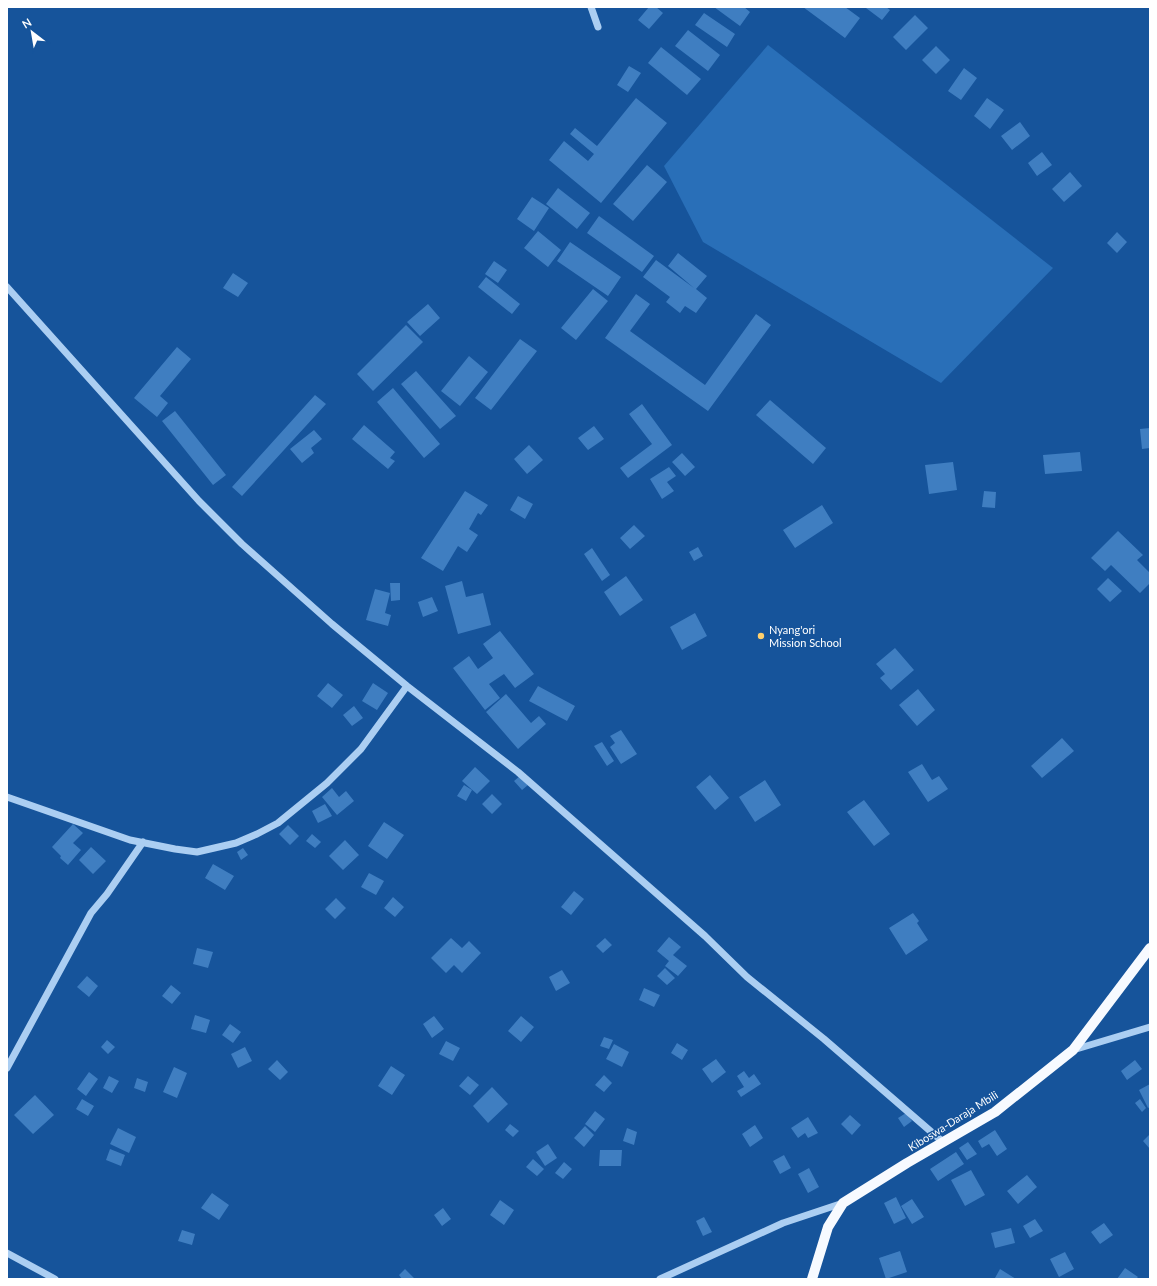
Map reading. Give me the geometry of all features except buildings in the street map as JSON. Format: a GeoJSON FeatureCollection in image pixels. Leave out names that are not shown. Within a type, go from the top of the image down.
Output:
{"type":"FeatureCollection","features":[{"type":"Feature","properties":{"kind":"main road","name":"Kiboswa-Daraja Mbili"},"geometry":{"type":"LineString","coordinates":[[812,1279],[828,1227],[843,1203],[995,1112],[1073,1050],[1150,948]]}},
{"type":"Feature","properties":{"kind":"street"},"geometry":{"type":"LineString","coordinates":[[591,7],[598,27]]}},
{"type":"Feature","properties":{"kind":"street"},"geometry":{"type":"LineString","coordinates":[[7,287],[199,501],[242,544],[332,624],[407,686],[518,772],[705,936],[747,977],[824,1039],[943,1142]]}},
{"type":"Feature","properties":{"kind":"street"},"geometry":{"type":"LineString","coordinates":[[7,797],[130,840],[197,852],[236,843],[278,823],[327,783],[361,749],[407,686]]}},
{"type":"Feature","properties":{"kind":"street"},"geometry":{"type":"LineString","coordinates":[[7,1068],[91,912],[107,894],[143,842]]}},
{"type":"Feature","properties":{"kind":"street"},"geometry":{"type":"LineString","coordinates":[[1073,1050],[1150,1026]]}},
{"type":"Feature","properties":{"kind":"street"},"geometry":{"type":"LineString","coordinates":[[660,1279],[783,1223],[843,1203]]}},
{"type":"Feature","properties":{"kind":"street"},"geometry":{"type":"LineString","coordinates":[[7,1253],[55,1279]]}},
{"type":"Feature","properties":{"kind":"shaded area"},"geometry":{"type":"Polygon","coordinates":[[[768,45],[1053,268],[941,383],[703,242],[664,166],[768,45]]]}},
{"type":"Feature","properties":{"kind":"place","name":"Nyang'ori Mission School"},"geometry":{"type":"Point","coordinates":[761,636]}}]}
